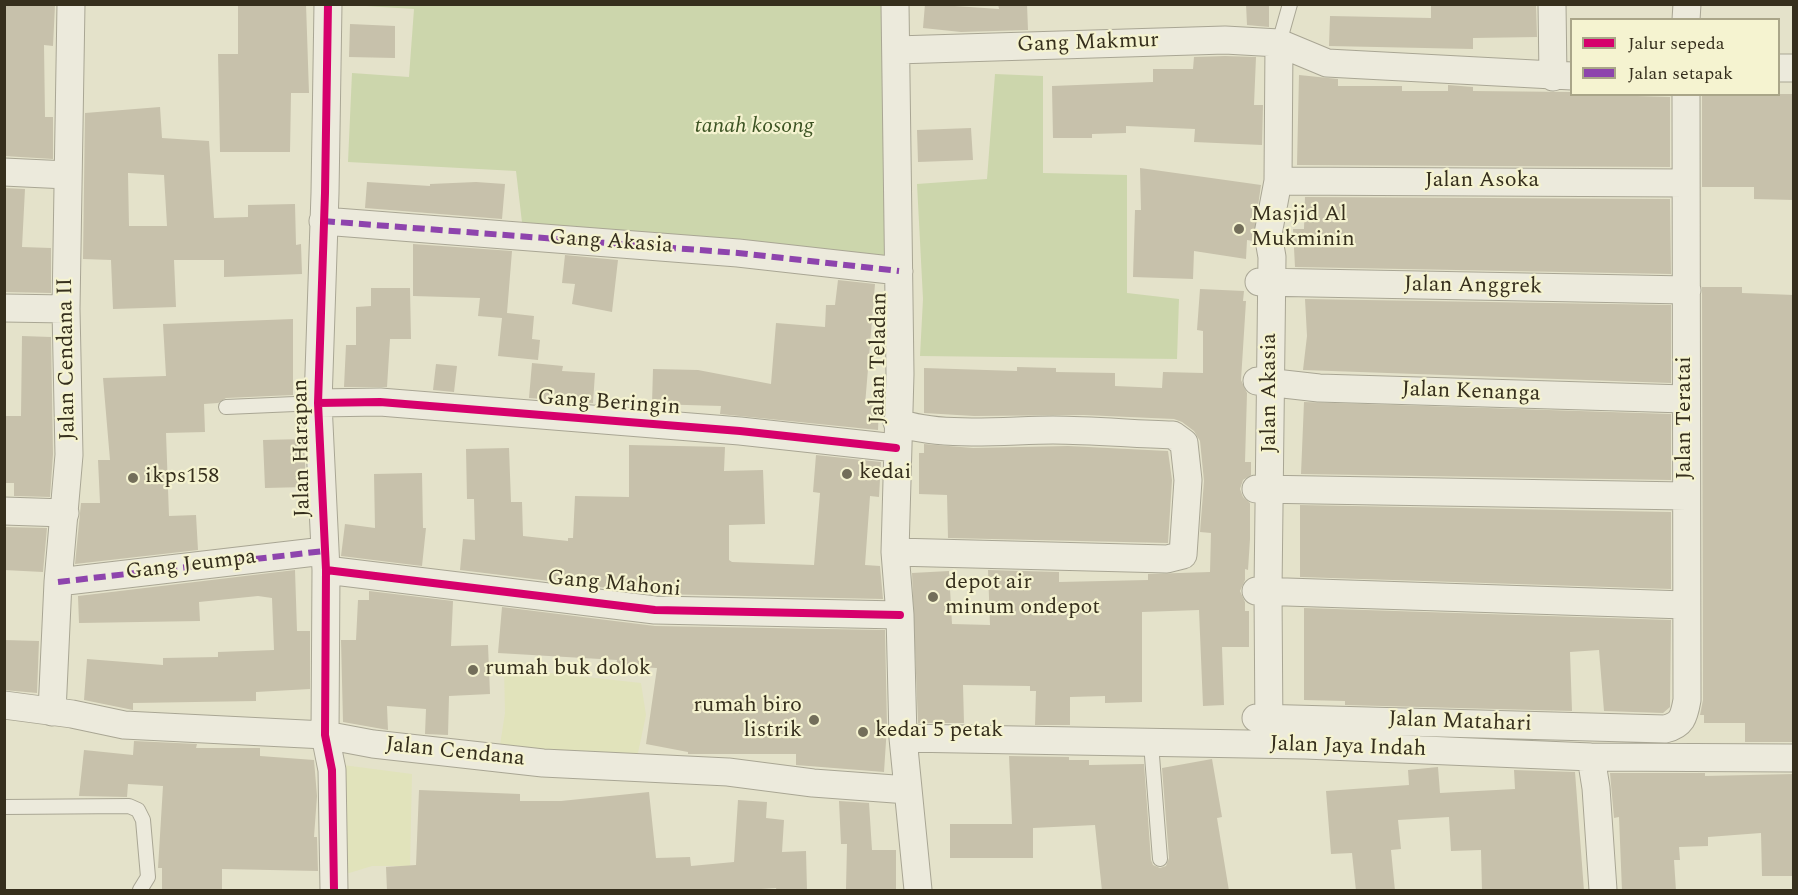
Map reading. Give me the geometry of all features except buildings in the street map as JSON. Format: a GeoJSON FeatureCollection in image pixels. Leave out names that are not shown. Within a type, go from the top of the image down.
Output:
{"type":"FeatureCollection","features":[{"type":"Feature","properties":{"kind":"street","name":"Jalan Cendana II"},"geometry":{"type":"LineString","coordinates":[[52,712],[58,582],[69,455],[66,309],[72,4]]}},
{"type":"Feature","properties":{"kind":"street","name":"Jalan Harapan"},"geometry":{"type":"LineString","coordinates":[[328,4],[318,403],[325,560],[324,735],[332,770],[334,891]]}},
{"type":"Feature","properties":{"kind":"street","name":"Jalan Teladan"},"geometry":{"type":"LineString","coordinates":[[896,4],[899,271],[895,552],[900,615],[903,738],[918,891]]}},
{"type":"Feature","properties":{"kind":"street"},"geometry":{"type":"LineString","coordinates":[[1552,4],[1562,77]]}},
{"type":"Feature","properties":{"kind":"street","name":"Gang Makmur"},"geometry":{"type":"LineString","coordinates":[[896,50],[1225,40],[1279,43],[1327,63],[1562,77]]}},
{"type":"Feature","properties":{"kind":"street","name":"Jalan Akasia"},"geometry":{"type":"LineString","coordinates":[[1262,731],[1264,264],[1278,181],[1279,43]]}},
{"type":"Feature","properties":{"kind":"street","name":"Jalan Teratai"},"geometry":{"type":"LineString","coordinates":[[1665,729],[1676,726],[1684,717],[1687,700],[1685,605],[1686,96]]}},
{"type":"Feature","properties":{"kind":"street"},"geometry":{"type":"LineString","coordinates":[[4,172],[67,175]]}},
{"type":"Feature","properties":{"kind":"street","name":"Jalan Asoka"},"geometry":{"type":"LineString","coordinates":[[1278,181],[1686,183]]}},
{"type":"Feature","properties":{"kind":"street","name":"Gang Akasia"},"geometry":{"type":"LineString","coordinates":[[323,221],[738,253],[899,271]]}},
{"type":"Feature","properties":{"kind":"street","name":"Jalan Anggrek"},"geometry":{"type":"LineString","coordinates":[[1264,264],[1687,290]]}},
{"type":"Feature","properties":{"kind":"street"},"geometry":{"type":"LineString","coordinates":[[4,308],[66,309]]}},
{"type":"Feature","properties":{"kind":"street","name":"Jalan Kenanga"},"geometry":{"type":"LineString","coordinates":[[1264,381],[1319,388],[1685,399]]}},
{"type":"Feature","properties":{"kind":"street","name":"Gang Beringin"},"geometry":{"type":"LineString","coordinates":[[318,403],[380,402],[740,431],[897,435],[917,430],[1005,433],[1052,430],[1173,435],[1184,443],[1188,480],[1183,555],[1167,559],[1074,554],[895,552]]}},
{"type":"Feature","properties":{"kind":"street"},"geometry":{"type":"LineString","coordinates":[[1263,488],[1686,496]]}},
{"type":"Feature","properties":{"kind":"street"},"geometry":{"type":"LineString","coordinates":[[4,511],[65,513]]}},
{"type":"Feature","properties":{"kind":"street","name":"Gang Jeumpa"},"geometry":{"type":"LineString","coordinates":[[58,582],[325,560]]}},
{"type":"Feature","properties":{"kind":"street","name":"Gang Mahoni"},"geometry":{"type":"LineString","coordinates":[[325,560],[655,610],[900,615]]}},
{"type":"Feature","properties":{"kind":"street"},"geometry":{"type":"LineString","coordinates":[[1262,591],[1685,605]]}},
{"type":"Feature","properties":{"kind":"street","name":"Jalan Cendana"},"geometry":{"type":"LineString","coordinates":[[4,705],[124,725],[324,735],[373,744],[543,763],[728,772],[813,783],[908,790]]}},
{"type":"Feature","properties":{"kind":"street","name":"Jalan Matahari"},"geometry":{"type":"LineString","coordinates":[[1262,731],[1665,729]]}},
{"type":"Feature","properties":{"kind":"street","name":"Jalan Jaya Indah"},"geometry":{"type":"LineString","coordinates":[[903,738],[1151,743],[1262,731],[1591,757],[1794,758]]}},
{"type":"Feature","properties":{"kind":"street"},"geometry":{"type":"LineString","coordinates":[[1591,757],[1596,788],[1603,891]]}},
{"type":"Feature","properties":{"kind":"lane"},"geometry":{"type":"LineString","coordinates":[[1279,43],[1290,4]]}},
{"type":"Feature","properties":{"kind":"lane"},"geometry":{"type":"LineString","coordinates":[[226,407],[318,403]]}},
{"type":"Feature","properties":{"kind":"lane"},"geometry":{"type":"LineString","coordinates":[[1151,743],[1160,859]]}},
{"type":"Feature","properties":{"kind":"lane"},"geometry":{"type":"LineString","coordinates":[[4,807],[129,806],[138,810],[143,820],[148,877],[140,891]]}},
{"type":"Feature","properties":{"kind":"green space","name":"tanah kosong"},"geometry":{"type":"Polygon","coordinates":[[[350,5],[883,5],[887,264],[523,231],[516,171],[348,162],[352,73],[409,77],[414,9],[350,5]]]}},
{"type":"Feature","properties":{"kind":"green space"},"geometry":{"type":"Polygon","coordinates":[[[995,74],[1043,76],[1043,173],[1127,175],[1127,293],[1179,299],[1177,359],[920,356],[923,299],[917,184],[987,179],[995,74]]]}},
{"type":"Feature","properties":{"kind":"green space"},"geometry":{"type":"Polygon","coordinates":[[[504,668],[641,683],[646,715],[635,767],[498,758],[505,713],[504,668]]]}},
{"type":"Feature","properties":{"kind":"green space"},"geometry":{"type":"Polygon","coordinates":[[[343,765],[412,774],[410,866],[372,866],[346,874],[343,765]]]}},
{"type":"Feature","properties":{"kind":"marked path"},"geometry":{"type":"LineString","coordinates":[[323,221],[738,253],[899,271]]}},
{"type":"Feature","properties":{"kind":"marked path"},"geometry":{"type":"LineString","coordinates":[[58,582],[324,551]]}},
{"type":"Feature","properties":{"kind":"cycle path"},"geometry":{"type":"LineString","coordinates":[[328,4],[318,403],[326,570],[325,735],[332,770],[334,890]]}},
{"type":"Feature","properties":{"kind":"cycle path"},"geometry":{"type":"LineString","coordinates":[[318,403],[380,402],[740,431],[896,448]]}},
{"type":"Feature","properties":{"kind":"cycle path"},"geometry":{"type":"LineString","coordinates":[[326,570],[655,610],[900,615]]}},
{"type":"Feature","properties":{"kind":"place","name":"Masjid Al Mukminin"},"geometry":{"type":"Point","coordinates":[1239,229]}},
{"type":"Feature","properties":{"kind":"place","name":"kedai"},"geometry":{"type":"Point","coordinates":[847,474]}},
{"type":"Feature","properties":{"kind":"place","name":"ikps158"},"geometry":{"type":"Point","coordinates":[133,478]}},
{"type":"Feature","properties":{"kind":"place","name":"depot air minum ondepot"},"geometry":{"type":"Point","coordinates":[933,597]}},
{"type":"Feature","properties":{"kind":"place","name":"rumah buk dolok"},"geometry":{"type":"Point","coordinates":[473,670]}},
{"type":"Feature","properties":{"kind":"place","name":"rumah biro listrik"},"geometry":{"type":"Point","coordinates":[814,720]}},
{"type":"Feature","properties":{"kind":"place","name":"kedai 5 petak"},"geometry":{"type":"Point","coordinates":[863,732]}}]}
